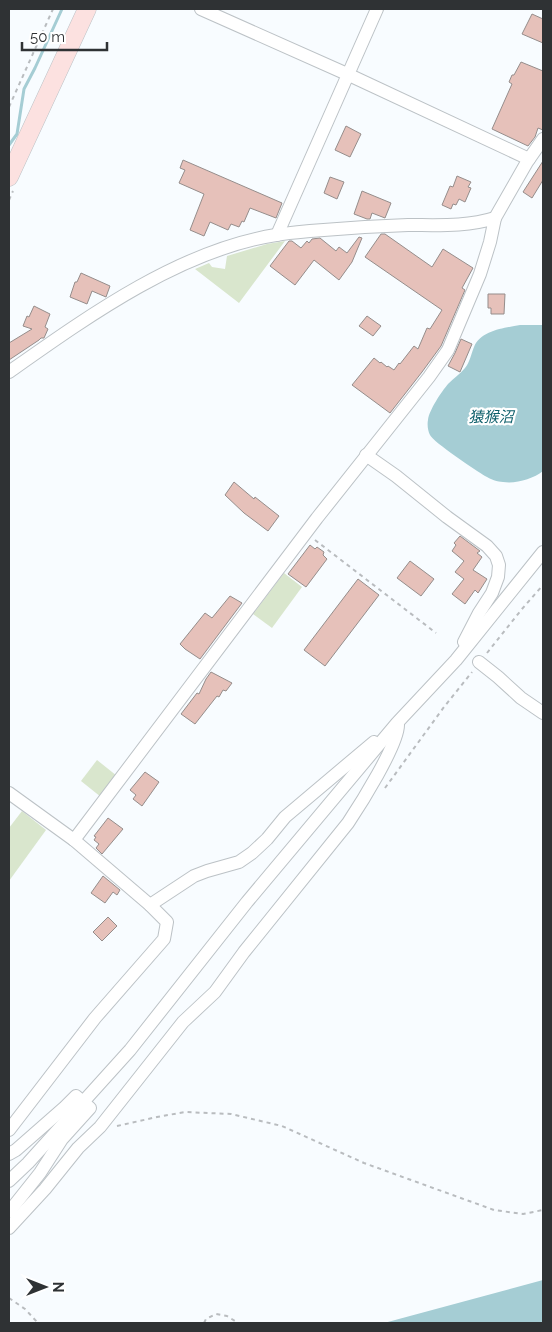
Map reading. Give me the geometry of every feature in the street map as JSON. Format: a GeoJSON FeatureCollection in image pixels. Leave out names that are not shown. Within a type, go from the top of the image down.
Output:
{"type":"FeatureCollection","features":[{"type":"Feature","properties":{"kind":"street"},"geometry":{"type":"LineString","coordinates":[[9,177],[87,9]]}},
{"type":"Feature","properties":{"kind":"street"},"geometry":{"type":"LineString","coordinates":[[201,9],[347,74],[529,159]]}},
{"type":"Feature","properties":{"kind":"street"},"geometry":{"type":"LineString","coordinates":[[277,234],[377,9]]}},
{"type":"Feature","properties":{"kind":"street"},"geometry":{"type":"LineString","coordinates":[[74,840],[306,532],[429,377],[448,350],[480,274],[495,218],[529,159],[543,139]]}},
{"type":"Feature","properties":{"kind":"street"},"geometry":{"type":"LineString","coordinates":[[9,372],[102,309],[141,286],[171,270],[218,250],[277,234],[389,226],[462,224],[495,218]]}},
{"type":"Feature","properties":{"kind":"street"},"geometry":{"type":"LineString","coordinates":[[366,456],[396,476],[487,546],[496,556],[499,565],[498,577],[492,593],[470,628],[462,646],[465,649]]}},
{"type":"Feature","properties":{"kind":"street"},"geometry":{"type":"LineString","coordinates":[[9,1181],[28,1163],[130,1050],[247,902],[397,723],[465,649],[543,552]]}},
{"type":"Feature","properties":{"kind":"street"},"geometry":{"type":"LineString","coordinates":[[480,662],[521,698],[543,713]]}},
{"type":"Feature","properties":{"kind":"street"},"geometry":{"type":"LineString","coordinates":[[150,905],[194,876],[239,862],[268,839],[285,817],[397,723]]}},
{"type":"Feature","properties":{"kind":"street"},"geometry":{"type":"LineString","coordinates":[[9,1228],[45,1189],[78,1148],[100,1126],[183,1022],[215,992],[244,952],[348,823],[360,805],[389,751],[398,730],[397,723]]}},
{"type":"Feature","properties":{"kind":"street"},"geometry":{"type":"LineString","coordinates":[[9,793],[74,840],[150,905],[167,922],[164,939],[95,1018],[9,1130]]}},
{"type":"Feature","properties":{"kind":"street"},"geometry":{"type":"LineString","coordinates":[[9,1154],[16,1150],[76,1096],[90,1108],[62,1139],[40,1173],[9,1212]]}},
{"type":"Feature","properties":{"kind":"path"},"geometry":{"type":"LineString","coordinates":[[9,107],[53,9]]}},
{"type":"Feature","properties":{"kind":"path"},"geometry":{"type":"LineString","coordinates":[[306,532],[436,633]]}},
{"type":"Feature","properties":{"kind":"path"},"geometry":{"type":"LineString","coordinates":[[384,789],[444,707],[543,585]]}},
{"type":"Feature","properties":{"kind":"path"},"geometry":{"type":"LineString","coordinates":[[100,1126],[108,1128],[185,1112],[231,1114],[282,1126],[364,1163],[494,1210],[523,1214],[543,1210]]}},
{"type":"Feature","properties":{"kind":"path"},"geometry":{"type":"LineString","coordinates":[[9,1298],[25,1309],[38,1323]]}},
{"type":"Feature","properties":{"kind":"path"},"geometry":{"type":"LineString","coordinates":[[204,1323],[206,1319],[216,1314],[227,1316],[238,1323]]}},
{"type":"Feature","properties":{"kind":"green space"},"geometry":{"type":"Polygon","coordinates":[[[285,241],[239,303],[195,269],[209,263],[212,267],[225,269],[227,256],[267,244],[285,241]]]}},
{"type":"Feature","properties":{"kind":"green space"},"geometry":{"type":"Polygon","coordinates":[[[284,573],[302,587],[272,628],[253,614],[284,573]]]}},
{"type":"Feature","properties":{"kind":"green space"},"geometry":{"type":"Polygon","coordinates":[[[97,760],[117,776],[101,797],[81,781],[97,760]]]}},
{"type":"Feature","properties":{"kind":"green space"},"geometry":{"type":"Polygon","coordinates":[[[22,811],[46,830],[9,881],[9,828],[22,811]]]}},
{"type":"Feature","properties":{"kind":"water","name":"猿猴沼"},"geometry":{"type":"Polygon","coordinates":[[[520,325],[543,325],[543,471],[524,480],[501,482],[485,476],[439,444],[430,435],[428,422],[431,411],[442,391],[467,366],[477,341],[488,333],[520,325]]]}},
{"type":"Feature","properties":{"kind":"water"},"geometry":{"type":"Polygon","coordinates":[[[543,1280],[543,1323],[384,1323],[543,1280]]]}},
{"type":"Feature","properties":{"kind":"building"},"geometry":{"type":"Polygon","coordinates":[[[532,14],[543,19],[543,43],[522,34],[532,14]]]}},
{"type":"Feature","properties":{"kind":"building"},"geometry":{"type":"Polygon","coordinates":[[[521,62],[543,71],[543,130],[538,128],[535,137],[528,146],[492,129],[512,84],[509,82],[512,75],[514,75],[521,62]]]}},
{"type":"Feature","properties":{"kind":"building"},"geometry":{"type":"Polygon","coordinates":[[[346,126],[361,134],[350,157],[335,150],[346,126]]]}},
{"type":"Feature","properties":{"kind":"building"},"geometry":{"type":"Polygon","coordinates":[[[183,160],[282,203],[276,218],[250,208],[244,222],[242,221],[239,227],[231,224],[228,230],[210,222],[204,236],[190,230],[204,194],[179,183],[185,170],[180,168],[183,160]]]}},
{"type":"Feature","properties":{"kind":"building"},"geometry":{"type":"Polygon","coordinates":[[[543,161],[543,180],[532,198],[523,192],[543,161]]]}},
{"type":"Feature","properties":{"kind":"building"},"geometry":{"type":"Polygon","coordinates":[[[457,176],[471,182],[468,187],[471,188],[465,202],[459,199],[456,205],[453,204],[451,209],[442,205],[450,186],[453,187],[457,176]]]}},
{"type":"Feature","properties":{"kind":"building"},"geometry":{"type":"Polygon","coordinates":[[[330,177],[344,182],[337,199],[324,193],[330,177]]]}},
{"type":"Feature","properties":{"kind":"building"},"geometry":{"type":"Polygon","coordinates":[[[362,191],[391,203],[385,218],[372,213],[370,219],[367,219],[354,214],[362,191]]]}},
{"type":"Feature","properties":{"kind":"building"},"geometry":{"type":"Polygon","coordinates":[[[381,234],[385,234],[432,267],[443,249],[473,268],[462,288],[465,290],[441,346],[390,413],[352,385],[374,358],[394,370],[414,346],[418,349],[427,328],[430,329],[442,310],[365,257],[381,234]]]}},
{"type":"Feature","properties":{"kind":"building"},"geometry":{"type":"Polygon","coordinates":[[[359,237],[362,238],[352,262],[339,280],[314,260],[295,285],[270,266],[289,241],[292,241],[301,248],[307,241],[309,243],[312,239],[320,238],[336,251],[339,247],[347,253],[359,237]]]}},
{"type":"Feature","properties":{"kind":"building"},"geometry":{"type":"Polygon","coordinates":[[[81,273],[110,286],[106,297],[92,291],[87,304],[70,297],[75,282],[77,282],[81,273]]]}},
{"type":"Feature","properties":{"kind":"building"},"geometry":{"type":"Polygon","coordinates":[[[488,294],[505,294],[504,314],[491,314],[491,308],[488,308],[488,294]]]}},
{"type":"Feature","properties":{"kind":"building"},"geometry":{"type":"Polygon","coordinates":[[[34,306],[50,314],[45,327],[48,329],[44,338],[41,338],[9,360],[9,343],[32,329],[23,326],[34,306]]]}},
{"type":"Feature","properties":{"kind":"building"},"geometry":{"type":"Polygon","coordinates":[[[367,316],[381,326],[373,336],[359,326],[367,316]]]}},
{"type":"Feature","properties":{"kind":"building"},"geometry":{"type":"Polygon","coordinates":[[[461,339],[472,344],[460,372],[448,366],[461,339]]]}},
{"type":"Feature","properties":{"kind":"building"},"geometry":{"type":"Polygon","coordinates":[[[234,482],[254,499],[255,497],[279,516],[268,531],[244,513],[225,495],[234,482]]]}},
{"type":"Feature","properties":{"kind":"building"},"geometry":{"type":"Polygon","coordinates":[[[460,536],[480,551],[477,553],[482,557],[473,570],[487,579],[478,593],[475,590],[465,604],[452,594],[464,579],[455,572],[464,561],[452,551],[456,545],[454,543],[460,536]]]}},
{"type":"Feature","properties":{"kind":"building"},"geometry":{"type":"Polygon","coordinates":[[[310,545],[324,552],[323,555],[327,559],[306,587],[288,574],[310,545]]]}},
{"type":"Feature","properties":{"kind":"building"},"geometry":{"type":"Polygon","coordinates":[[[410,561],[434,579],[421,596],[397,578],[410,561]]]}},
{"type":"Feature","properties":{"kind":"building"},"geometry":{"type":"Polygon","coordinates":[[[358,579],[379,595],[325,666],[304,650],[358,579]]]}},
{"type":"Feature","properties":{"kind":"building"},"geometry":{"type":"Polygon","coordinates":[[[230,596],[242,603],[200,659],[180,644],[205,613],[212,618],[230,596]]]}},
{"type":"Feature","properties":{"kind":"building"},"geometry":{"type":"Polygon","coordinates":[[[211,672],[232,683],[226,691],[223,690],[219,697],[217,696],[195,724],[181,714],[197,693],[199,694],[211,672]]]}},
{"type":"Feature","properties":{"kind":"building"},"geometry":{"type":"Polygon","coordinates":[[[145,772],[159,782],[142,806],[133,799],[136,795],[130,790],[145,772]]]}},
{"type":"Feature","properties":{"kind":"building"},"geometry":{"type":"Polygon","coordinates":[[[108,818],[123,829],[102,854],[96,848],[99,844],[94,840],[96,837],[94,836],[108,818]]]}},
{"type":"Feature","properties":{"kind":"building"},"geometry":{"type":"Polygon","coordinates":[[[103,876],[120,890],[117,895],[113,892],[105,903],[91,893],[103,876]]]}},
{"type":"Feature","properties":{"kind":"building"},"geometry":{"type":"Polygon","coordinates":[[[108,917],[117,926],[102,941],[93,932],[108,917]]]}},
{"type":"Feature","properties":{"kind":"waterway"},"geometry":{"type":"LineString","coordinates":[[9,145],[17,134],[24,89],[62,9]]}}]}
